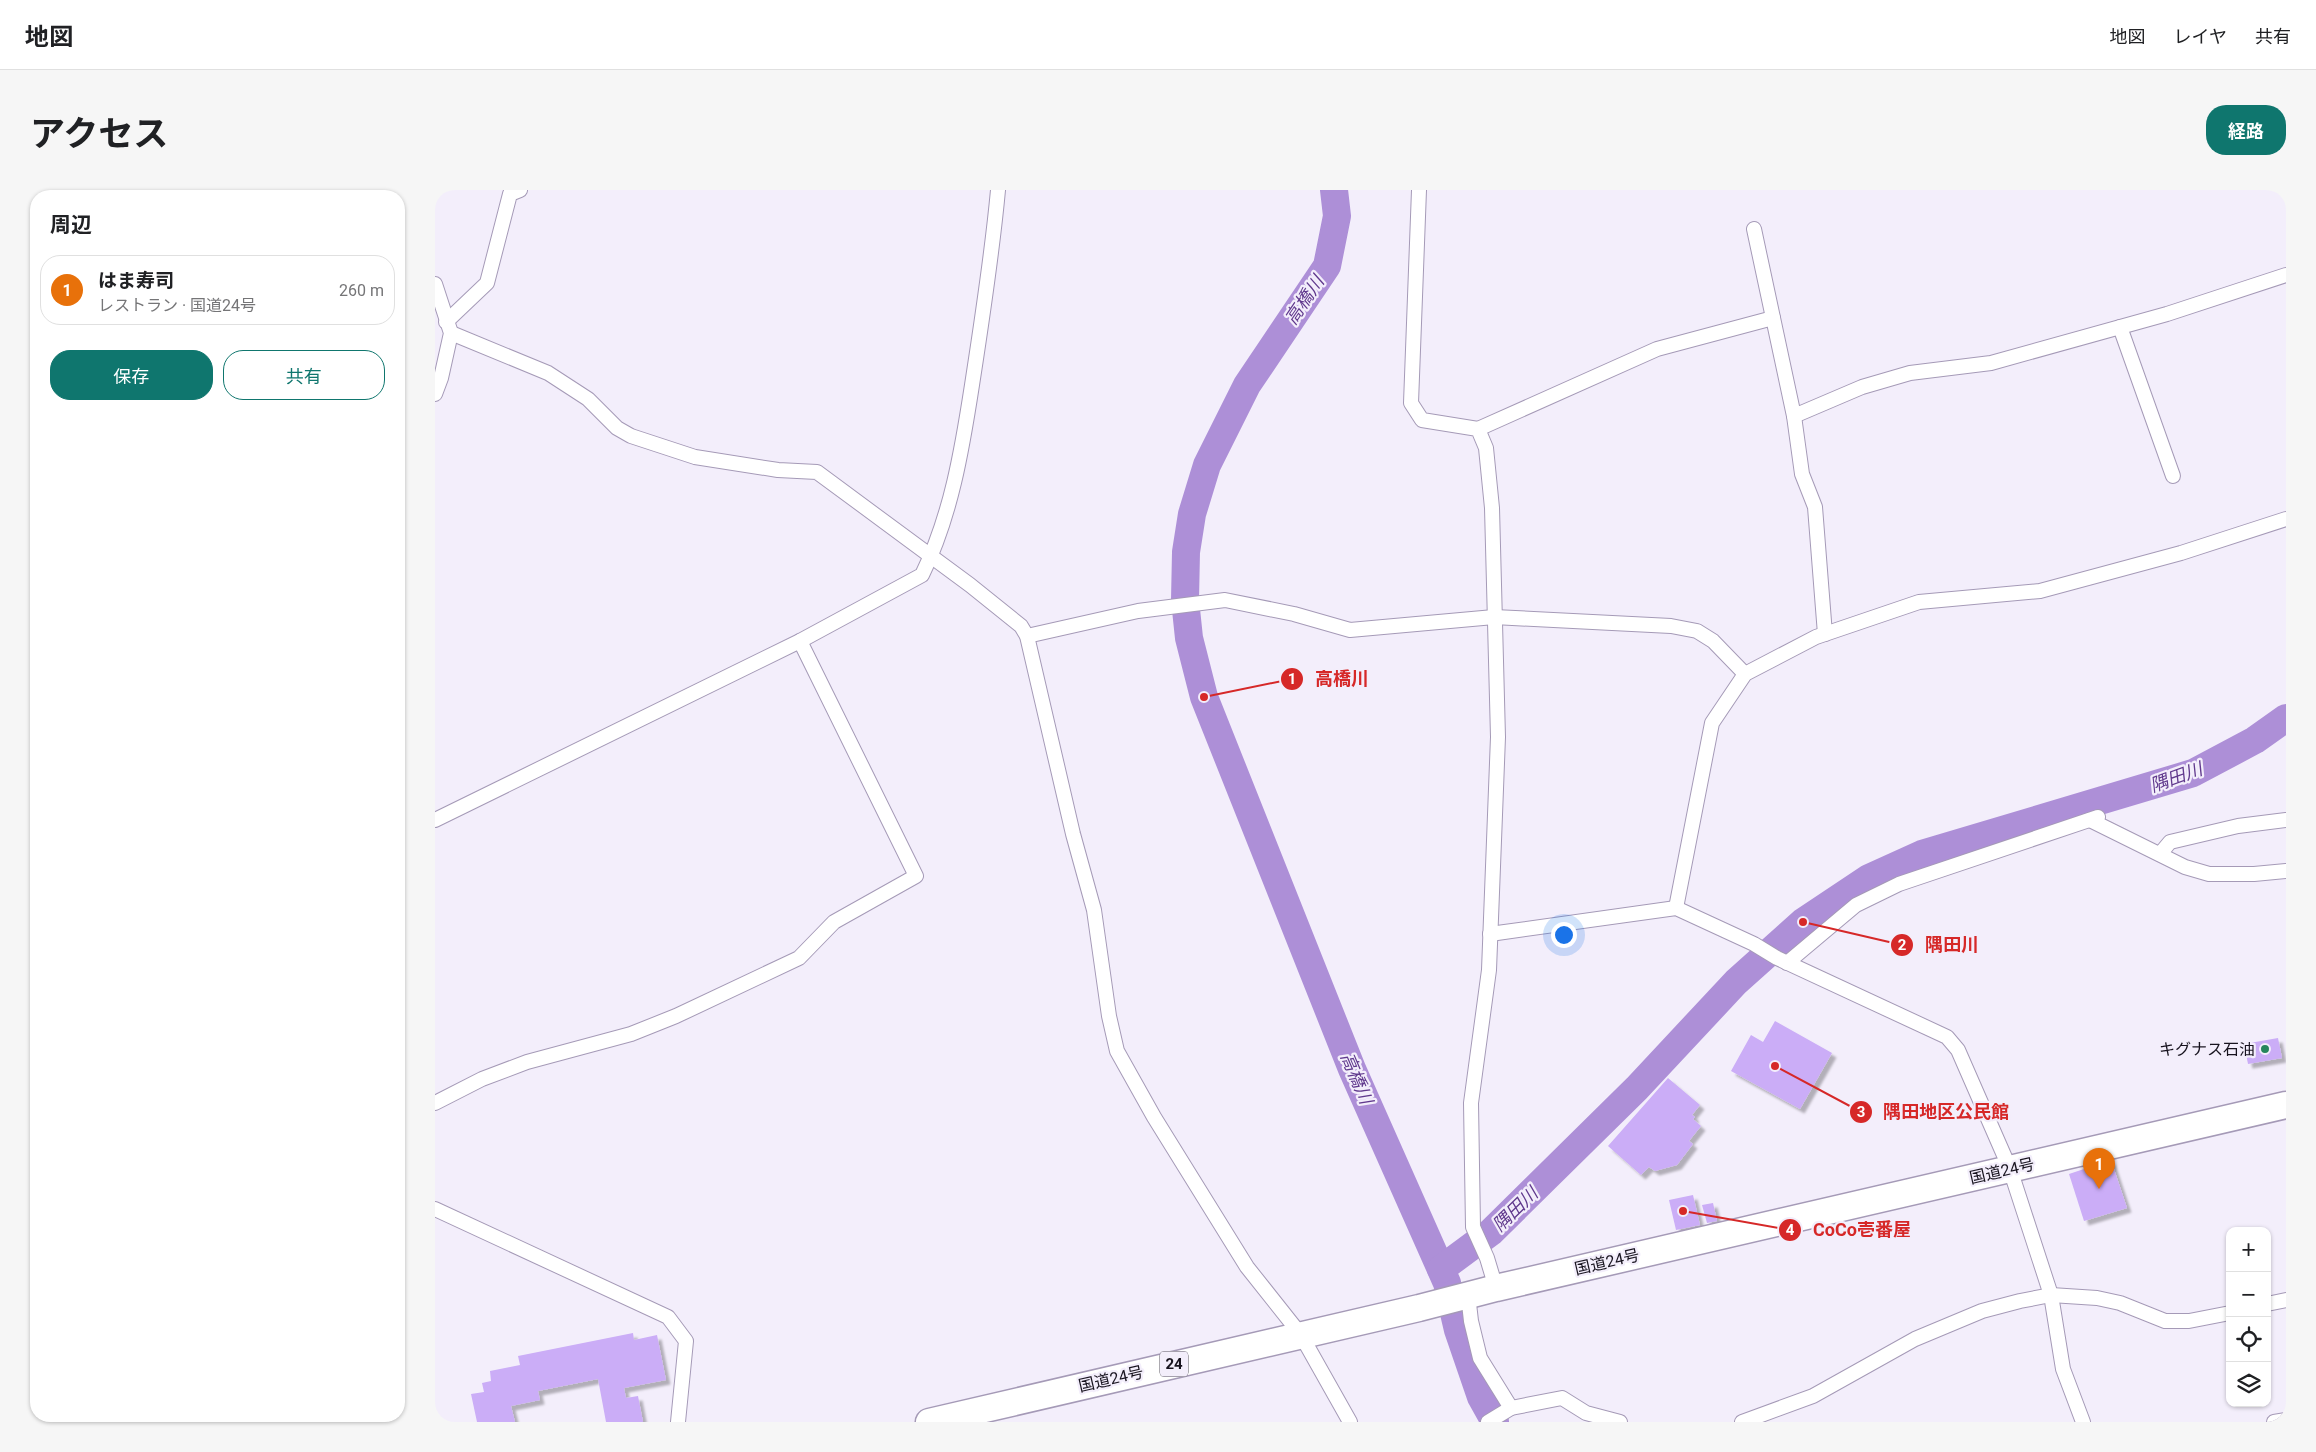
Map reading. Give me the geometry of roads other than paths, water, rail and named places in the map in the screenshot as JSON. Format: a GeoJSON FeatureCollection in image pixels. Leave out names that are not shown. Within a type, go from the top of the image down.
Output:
{"type":"FeatureCollection","features":[{"type":"Feature","properties":{"kind":"highway","name":"国道24号"},"geometry":{"type":"LineString","coordinates":[[929,1422],[1419,1308],[1496,1288],[2286,1105]]}},
{"type":"Feature","properties":{"kind":"street"},"geometry":{"type":"LineString","coordinates":[[449,328],[487,284],[510,194],[520,190]]}},
{"type":"Feature","properties":{"kind":"street"},"geometry":{"type":"LineString","coordinates":[[435,820],[800,641],[921,575],[931,556],[955,484],[989,278],[998,190]]}},
{"type":"Feature","properties":{"kind":"street"},"geometry":{"type":"LineString","coordinates":[[1419,190],[1411,403],[1423,420],[1478,428],[1657,350],[1773,318]]}},
{"type":"Feature","properties":{"kind":"street"},"geometry":{"type":"LineString","coordinates":[[1754,229],[1793,416],[1802,474],[1815,507],[1825,634]]}},
{"type":"Feature","properties":{"kind":"street"},"geometry":{"type":"LineString","coordinates":[[1793,416],[1862,387],[1910,373],[1991,363],[2285,278]]}},
{"type":"Feature","properties":{"kind":"street"},"geometry":{"type":"LineString","coordinates":[[435,284],[449,328],[441,378],[435,394]]}},
{"type":"Feature","properties":{"kind":"street"},"geometry":{"type":"LineString","coordinates":[[2120,327],[2173,476]]}},
{"type":"Feature","properties":{"kind":"street"},"geometry":{"type":"LineString","coordinates":[[449,328],[548,374],[588,399],[617,428],[631,436],[695,458],[778,470],[817,472],[931,556],[1021,626],[1027,636],[1073,834],[1094,910],[1109,1016],[1117,1052],[1247,1267],[1301,1335],[1350,1422]]}},
{"type":"Feature","properties":{"kind":"street"},"geometry":{"type":"LineString","coordinates":[[1478,428],[1486,448],[1492,508],[1498,736],[1489,970],[1471,1103],[1473,1227],[1487,1258],[1496,1288]]}},
{"type":"Feature","properties":{"kind":"street"},"geometry":{"type":"LineString","coordinates":[[1676,908],[1712,723],[1745,674],[1825,634],[1919,602],[2040,591],[2181,553],[2286,519]]}},
{"type":"Feature","properties":{"kind":"street"},"geometry":{"type":"LineString","coordinates":[[1027,636],[1138,611],[1225,600],[1294,614],[1350,630],[1494,616],[1671,626],[1697,631],[1713,641],[1745,674]]}},
{"type":"Feature","properties":{"kind":"street"},"geometry":{"type":"LineString","coordinates":[[435,1103],[482,1079],[527,1062],[631,1034],[676,1016],[799,958],[834,922],[916,876],[800,641]]}},
{"type":"Feature","properties":{"kind":"street"},"geometry":{"type":"LineString","coordinates":[[1782,961],[1856,905],[1899,884],[2094,819],[2185,867],[2209,874],[2254,874],[2286,871]]}},
{"type":"Feature","properties":{"kind":"street"},"geometry":{"type":"LineString","coordinates":[[2160,854],[2170,842],[2238,826],[2286,820]]}},
{"type":"Feature","properties":{"kind":"street"},"geometry":{"type":"LineString","coordinates":[[1490,934],[1676,908],[1754,944],[1782,961],[1947,1037],[1958,1050],[2010,1169],[2051,1295],[2063,1369],[2083,1422]]}},
{"type":"Feature","properties":{"kind":"street"},"geometry":{"type":"LineString","coordinates":[[435,1209],[669,1317],[686,1341],[678,1422]]}},
{"type":"Feature","properties":{"kind":"street"},"geometry":{"type":"LineString","coordinates":[[1468,1295],[1471,1321],[1480,1358],[1511,1408]]}},
{"type":"Feature","properties":{"kind":"street"},"geometry":{"type":"LineString","coordinates":[[1742,1422],[1813,1396],[1915,1339],[1982,1311],[2051,1295],[2097,1298],[2120,1303],[2165,1321],[2189,1321],[2226,1314]]}},
{"type":"Feature","properties":{"kind":"street"},"geometry":{"type":"LineString","coordinates":[[2271,1303],[2286,1300]]}},
{"type":"Feature","properties":{"kind":"street"},"geometry":{"type":"LineString","coordinates":[[1488,1422],[1511,1408],[1562,1398],[1588,1418],[1619,1422]]}},
{"type":"Feature","properties":{"kind":"street"},"geometry":{"type":"LineString","coordinates":[[2274,1422],[2286,1420]]}},
{"type":"Feature","properties":{"kind":"waterway","name":"高橋川"},"geometry":{"type":"LineString","coordinates":[[1334,190],[1337,216],[1327,266],[1247,385],[1207,465],[1192,514],[1186,552],[1185,600],[1189,638],[1204,697],[1352,1069],[1447,1283],[1458,1330],[1481,1397],[1495,1422]]}},
{"type":"Feature","properties":{"kind":"waterway","name":"隅田川"},"geometry":{"type":"LineString","coordinates":[[1441,1269],[1491,1232],[1637,1088],[1736,982],[1803,922],[1869,878],[1922,854],[2193,773],[2255,740],[2286,718]]}},
{"type":"Feature","properties":{"kind":"place","name":"高橋川"},"geometry":{"type":"Point","coordinates":[1204,697]}},
{"type":"Feature","properties":{"kind":"place","name":"隅田川"},"geometry":{"type":"Point","coordinates":[1803,922]}},
{"type":"Feature","properties":{"kind":"place","name":"キグナス石油"},"geometry":{"type":"Point","coordinates":[2265,1049]}},
{"type":"Feature","properties":{"kind":"place","name":"隅田地区公民館"},"geometry":{"type":"Point","coordinates":[1775,1066]}},
{"type":"Feature","properties":{"kind":"place","name":"はま寿司"},"geometry":{"type":"Point","coordinates":[2099,1189]}},
{"type":"Feature","properties":{"kind":"place","name":"CoCo壱番屋"},"geometry":{"type":"Point","coordinates":[1683,1211]}}]}
